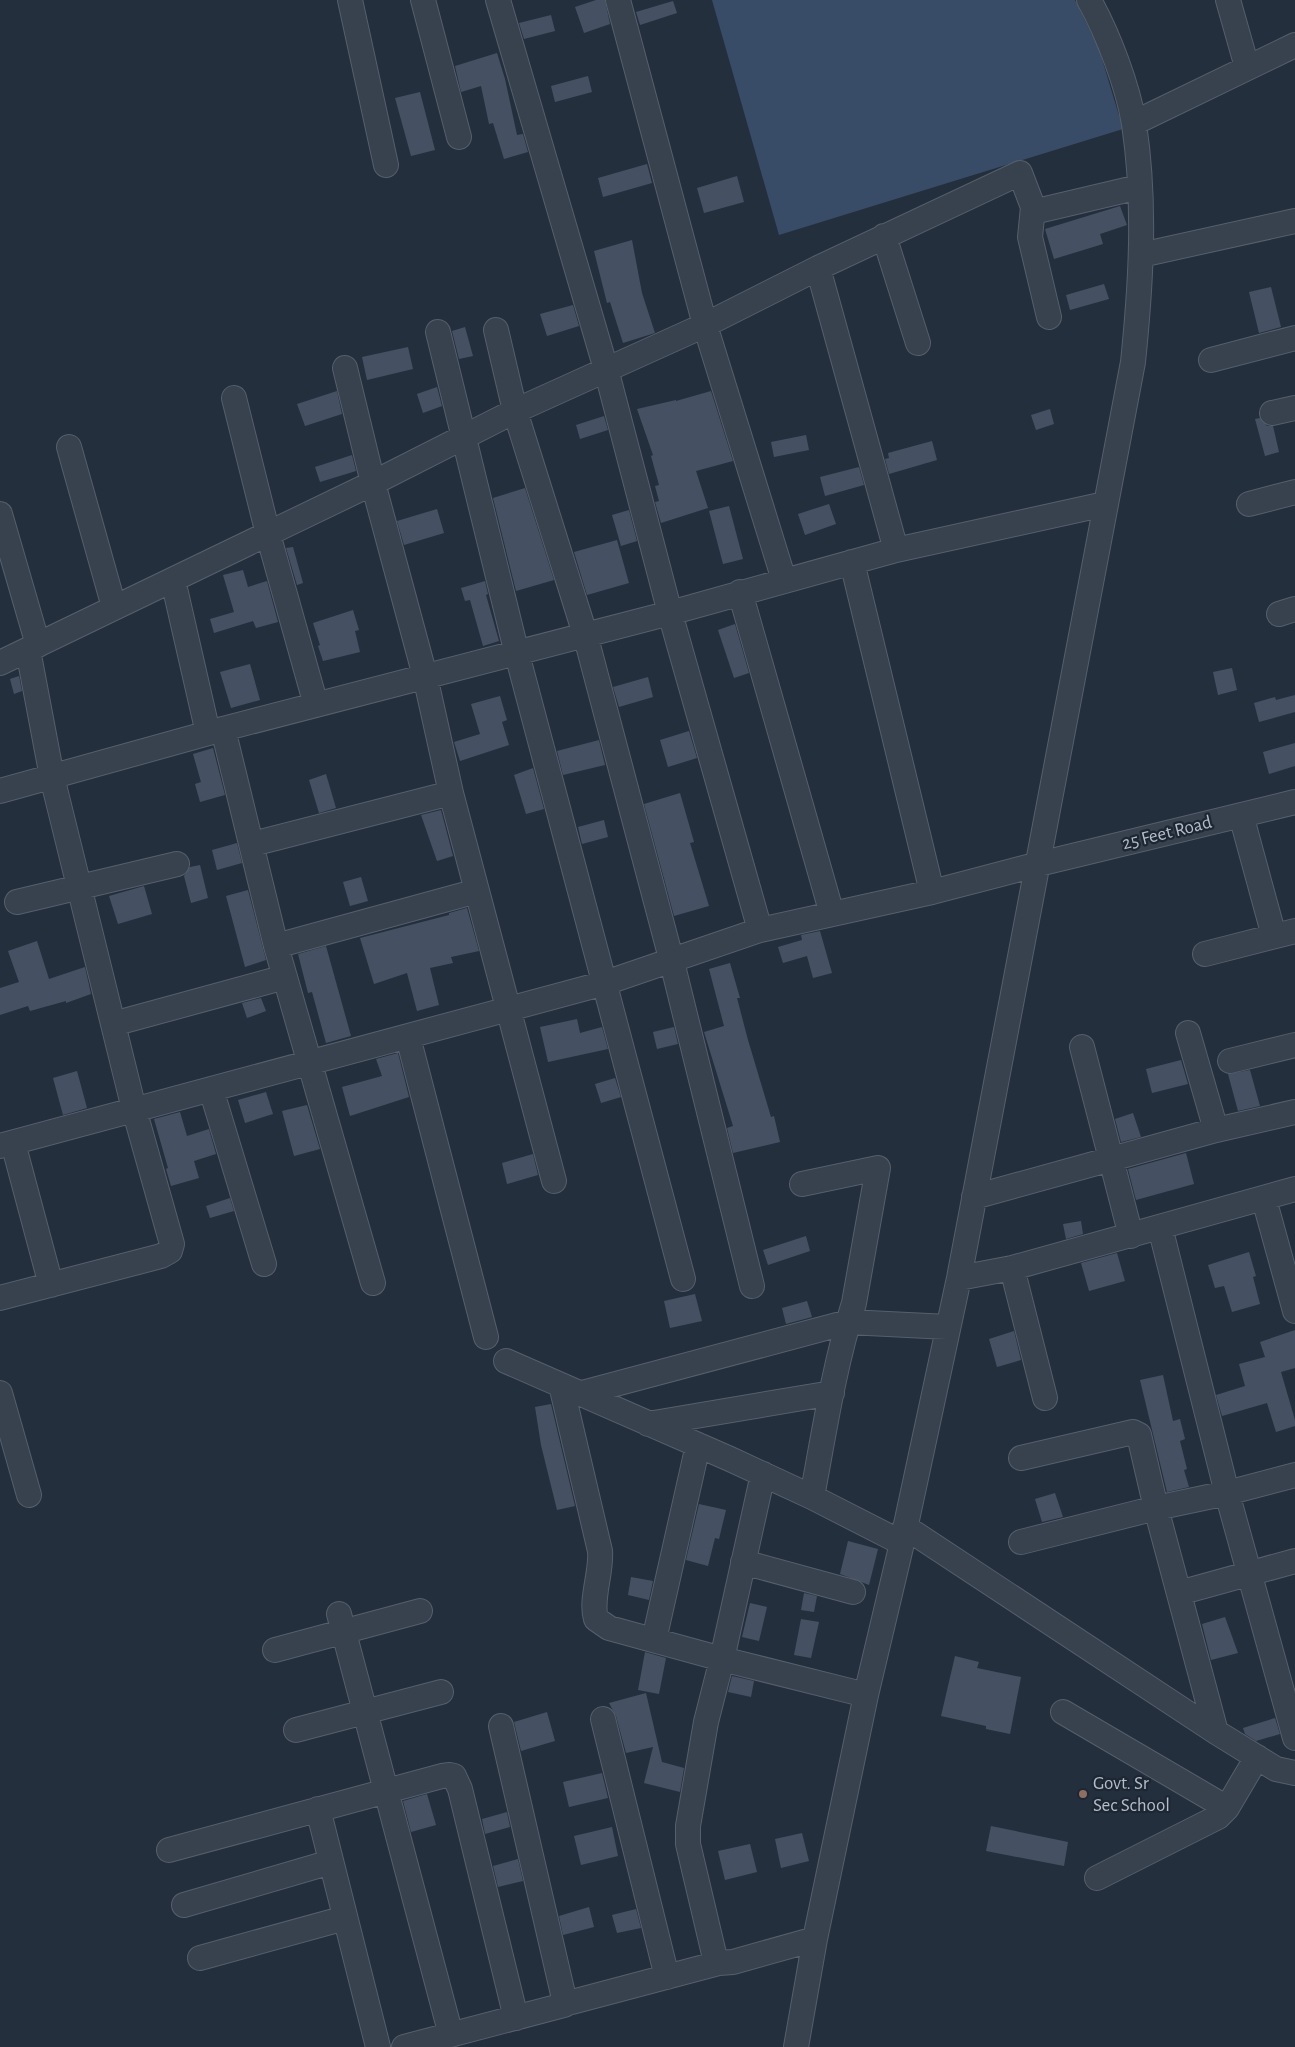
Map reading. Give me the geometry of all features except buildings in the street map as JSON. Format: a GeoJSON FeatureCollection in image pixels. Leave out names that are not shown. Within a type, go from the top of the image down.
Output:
{"type":"FeatureCollection","features":[{"type":"Feature","properties":{"kind":"street"},"geometry":{"type":"LineString","coordinates":[[350,0],[386,165]]}},
{"type":"Feature","properties":{"kind":"street"},"geometry":{"type":"LineString","coordinates":[[423,0],[459,137]]}},
{"type":"Feature","properties":{"kind":"street"},"geometry":{"type":"LineString","coordinates":[[498,0],[606,369],[670,613],[760,930]]}},
{"type":"Feature","properties":{"kind":"street"},"geometry":{"type":"LineString","coordinates":[[618,0],[705,325],[784,580]]}},
{"type":"Feature","properties":{"kind":"street"},"geometry":{"type":"LineString","coordinates":[[796,2047],[815,1939],[866,1694],[959,1278],[1133,362],[1140,292],[1141,255],[1139,186],[1134,123],[1124,85],[1089,0]]}},
{"type":"Feature","properties":{"kind":"street"},"geometry":{"type":"LineString","coordinates":[[1228,0],[1247,67]]}},
{"type":"Feature","properties":{"kind":"street"},"geometry":{"type":"LineString","coordinates":[[1134,123],[1295,45]]}},
{"type":"Feature","properties":{"kind":"street"},"geometry":{"type":"LineString","coordinates":[[0,663],[373,483],[515,411],[705,325],[818,268],[1020,172],[1033,212],[1030,237],[1049,317]]}},
{"type":"Feature","properties":{"kind":"street"},"geometry":{"type":"LineString","coordinates":[[1033,212],[1139,186]]}},
{"type":"Feature","properties":{"kind":"street"},"geometry":{"type":"LineString","coordinates":[[1141,255],[1295,221]]}},
{"type":"Feature","properties":{"kind":"street"},"geometry":{"type":"LineString","coordinates":[[884,236],[918,342]]}},
{"type":"Feature","properties":{"kind":"street"},"geometry":{"type":"LineString","coordinates":[[818,268],[896,550]]}},
{"type":"Feature","properties":{"kind":"street"},"geometry":{"type":"LineString","coordinates":[[496,330],[515,411],[585,634],[672,962],[752,1286]]}},
{"type":"Feature","properties":{"kind":"street"},"geometry":{"type":"LineString","coordinates":[[438,332],[517,654],[683,1279]]}},
{"type":"Feature","properties":{"kind":"street"},"geometry":{"type":"LineString","coordinates":[[1211,360],[1295,338]]}},
{"type":"Feature","properties":{"kind":"street"},"geometry":{"type":"LineString","coordinates":[[345,368],[373,483],[425,676],[451,793],[476,891],[554,1181]]}},
{"type":"Feature","properties":{"kind":"street"},"geometry":{"type":"LineString","coordinates":[[234,398],[268,534],[316,705]]}},
{"type":"Feature","properties":{"kind":"street"},"geometry":{"type":"LineString","coordinates":[[69,448],[114,607]]}},
{"type":"Feature","properties":{"kind":"street"},"geometry":{"type":"LineString","coordinates":[[1250,504],[1295,492]]}},
{"type":"Feature","properties":{"kind":"street"},"geometry":{"type":"LineString","coordinates":[[0,791],[216,731],[670,613],[896,550],[1105,504]]}},
{"type":"Feature","properties":{"kind":"street"},"geometry":{"type":"LineString","coordinates":[[0,514],[33,647],[52,777],[134,1109],[172,1239],[170,1251],[160,1256],[0,1298]]}},
{"type":"Feature","properties":{"kind":"street"},"geometry":{"type":"LineString","coordinates":[[852,562],[932,892]]}},
{"type":"Feature","properties":{"kind":"street"},"geometry":{"type":"LineString","coordinates":[[173,580],[216,731],[253,844],[276,946],[374,1283]]}},
{"type":"Feature","properties":{"kind":"street"},"geometry":{"type":"LineString","coordinates":[[740,592],[832,914]]}},
{"type":"Feature","properties":{"kind":"street"},"geometry":{"type":"LineString","coordinates":[[253,844],[451,793]]}},
{"type":"Feature","properties":{"kind":"street","name":"25 Feet Road"},"geometry":{"type":"LineString","coordinates":[[6,1144],[605,983],[672,962],[760,930],[932,892],[1038,864],[1295,802]]}},
{"type":"Feature","properties":{"kind":"street"},"geometry":{"type":"LineString","coordinates":[[1205,954],[1284,933],[1241,815]]}},
{"type":"Feature","properties":{"kind":"street"},"geometry":{"type":"LineString","coordinates":[[16,902],[177,864]]}},
{"type":"Feature","properties":{"kind":"street"},"geometry":{"type":"LineString","coordinates":[[276,946],[476,891]]}},
{"type":"Feature","properties":{"kind":"street"},"geometry":{"type":"LineString","coordinates":[[113,1024],[285,977]]}},
{"type":"Feature","properties":{"kind":"street"},"geometry":{"type":"LineString","coordinates":[[1188,1033],[1216,1130]]}},
{"type":"Feature","properties":{"kind":"street"},"geometry":{"type":"LineString","coordinates":[[408,1037],[486,1337]]}},
{"type":"Feature","properties":{"kind":"street"},"geometry":{"type":"LineString","coordinates":[[1230,1061],[1295,1045]]}},
{"type":"Feature","properties":{"kind":"street"},"geometry":{"type":"LineString","coordinates":[[1082,1047],[1131,1236]]}},
{"type":"Feature","properties":{"kind":"street"},"geometry":{"type":"LineString","coordinates":[[211,1089],[264,1264]]}},
{"type":"Feature","properties":{"kind":"street"},"geometry":{"type":"LineString","coordinates":[[974,1197],[1216,1130],[1295,1112]]}},
{"type":"Feature","properties":{"kind":"street"},"geometry":{"type":"LineString","coordinates":[[6,1144],[51,1285]]}},
{"type":"Feature","properties":{"kind":"street"},"geometry":{"type":"LineString","coordinates":[[802,1184],[878,1168],[854,1303],[832,1393],[812,1497]]}},
{"type":"Feature","properties":{"kind":"street"},"geometry":{"type":"LineString","coordinates":[[959,1278],[1012,1268],[1295,1189]]}},
{"type":"Feature","properties":{"kind":"street"},"geometry":{"type":"LineString","coordinates":[[1264,1199],[1295,1311]]}},
{"type":"Feature","properties":{"kind":"street"},"geometry":{"type":"LineString","coordinates":[[1160,1226],[1227,1493],[1295,1738]]}},
{"type":"Feature","properties":{"kind":"street"},"geometry":{"type":"LineString","coordinates":[[1012,1268],[1045,1398]]}},
{"type":"Feature","properties":{"kind":"street"},"geometry":{"type":"LineString","coordinates":[[572,1389],[848,1322],[948,1327]]}},
{"type":"Feature","properties":{"kind":"street"},"geometry":{"type":"LineString","coordinates":[[506,1361],[812,1497],[903,1535],[1276,1769],[1295,1773]]}},
{"type":"Feature","properties":{"kind":"street"},"geometry":{"type":"LineString","coordinates":[[572,1389],[600,1551],[600,1570],[595,1606],[595,1616],[599,1622],[609,1628],[722,1659],[866,1694]]}},
{"type":"Feature","properties":{"kind":"street"},"geometry":{"type":"LineString","coordinates":[[0,1393],[29,1495]]}},
{"type":"Feature","properties":{"kind":"street"},"geometry":{"type":"LineString","coordinates":[[648,1424],[832,1393]]}},
{"type":"Feature","properties":{"kind":"street"},"geometry":{"type":"LineString","coordinates":[[1022,1458],[1059,1448],[1136,1432],[1139,1435],[1156,1508],[1216,1732]]}},
{"type":"Feature","properties":{"kind":"street"},"geometry":{"type":"LineString","coordinates":[[654,1640],[698,1445]]}},
{"type":"Feature","properties":{"kind":"street"},"geometry":{"type":"LineString","coordinates":[[719,1963],[714,1954],[688,1839],[688,1826],[706,1722],[763,1474]]}},
{"type":"Feature","properties":{"kind":"street"},"geometry":{"type":"LineString","coordinates":[[1021,1542],[1295,1475]]}},
{"type":"Feature","properties":{"kind":"street"},"geometry":{"type":"LineString","coordinates":[[1179,1593],[1295,1561]]}},
{"type":"Feature","properties":{"kind":"street"},"geometry":{"type":"LineString","coordinates":[[743,1562],[853,1592]]}},
{"type":"Feature","properties":{"kind":"street"},"geometry":{"type":"LineString","coordinates":[[276,1650],[341,1623],[420,1611]]}},
{"type":"Feature","properties":{"kind":"street"},"geometry":{"type":"LineString","coordinates":[[341,1623],[451,2035]]}},
{"type":"Feature","properties":{"kind":"street"},"geometry":{"type":"LineString","coordinates":[[296,1730],[441,1692]]}},
{"type":"Feature","properties":{"kind":"street"},"geometry":{"type":"LineString","coordinates":[[1063,1712],[1227,1808]]}},
{"type":"Feature","properties":{"kind":"street"},"geometry":{"type":"LineString","coordinates":[[604,1719],[667,1977]]}},
{"type":"Feature","properties":{"kind":"street"},"geometry":{"type":"LineString","coordinates":[[502,1726],[563,1994],[569,2002]]}},
{"type":"Feature","properties":{"kind":"street"},"geometry":{"type":"LineString","coordinates":[[1097,1878],[1208,1823],[1227,1808],[1257,1757]]}},
{"type":"Feature","properties":{"kind":"street"},"geometry":{"type":"LineString","coordinates":[[169,1850],[450,1774],[456,1779],[516,2018]]}},
{"type":"Feature","properties":{"kind":"street"},"geometry":{"type":"LineString","coordinates":[[318,1809],[378,2047]]}},
{"type":"Feature","properties":{"kind":"street"},"geometry":{"type":"LineString","coordinates":[[184,1905],[331,1862]]}},
{"type":"Feature","properties":{"kind":"street"},"geometry":{"type":"LineString","coordinates":[[200,1958],[345,1918]]}},
{"type":"Feature","properties":{"kind":"street"},"geometry":{"type":"LineString","coordinates":[[404,2047],[564,2005],[569,2002],[719,1963],[733,1962],[815,1939]]}},
{"type":"Feature","properties":{"kind":"water"},"geometry":{"type":"Polygon","coordinates":[[[712,0],[1075,0],[1099,49],[1123,129],[779,235],[712,0]]]}},
{"type":"Feature","properties":{"kind":"place","name":"Govt. Sr Sec School"},"geometry":{"type":"Point","coordinates":[1083,1794]}}]}
